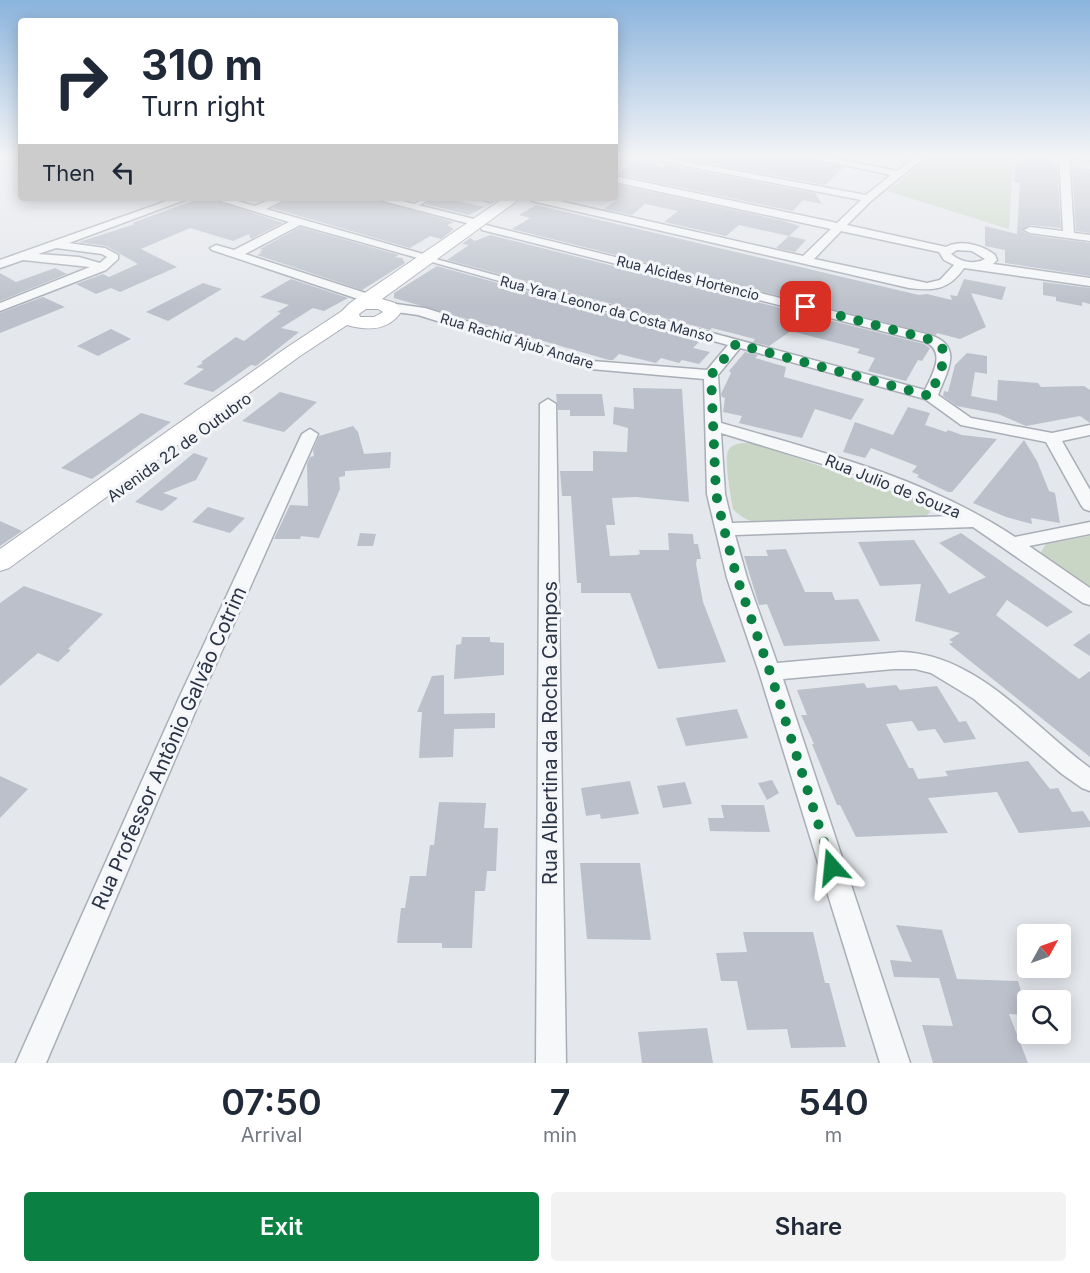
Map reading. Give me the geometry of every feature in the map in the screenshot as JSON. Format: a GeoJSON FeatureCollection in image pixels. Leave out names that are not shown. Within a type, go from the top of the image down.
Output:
{"type":"FeatureCollection","features":[{"type":"Feature","properties":{"kind":"street"},"geometry":{"type":"LineString","coordinates":[[0,264],[161,207]]}},
{"type":"Feature","properties":{"kind":"street","name":"Rua Yara Leonor da Costa Manso"},"geometry":{"type":"LineString","coordinates":[[248,207],[736,344],[930,396],[966,422],[1052,438]]}},
{"type":"Feature","properties":{"kind":"street"},"geometry":{"type":"LineString","coordinates":[[257,209],[263,207]]}},
{"type":"Feature","properties":{"kind":"street","name":"Rua Alcides Hortencio"},"geometry":{"type":"LineString","coordinates":[[412,207],[925,338],[938,344],[943,349],[944,357],[930,396]]}},
{"type":"Feature","properties":{"kind":"street","name":"Avenida 22 de Outubro"},"geometry":{"type":"LineString","coordinates":[[482,226],[503,207]]}},
{"type":"Feature","properties":{"kind":"street","name":"Avenida 22 de Outubro"},"geometry":{"type":"LineString","coordinates":[[0,576],[310,352],[372,311],[431,259],[515,207]]}},
{"type":"Feature","properties":{"kind":"street"},"geometry":{"type":"LineString","coordinates":[[568,207],[929,287],[944,285],[961,263]]}},
{"type":"Feature","properties":{"kind":"street"},"geometry":{"type":"LineString","coordinates":[[743,207],[945,250],[954,247],[969,247],[988,254],[991,260]]}},
{"type":"Feature","properties":{"kind":"street"},"geometry":{"type":"LineString","coordinates":[[806,260],[859,207]]}},
{"type":"Feature","properties":{"kind":"street"},"geometry":{"type":"LineString","coordinates":[[1067,207],[1068,235]]}},
{"type":"Feature","properties":{"kind":"street"},"geometry":{"type":"LineString","coordinates":[[235,254],[300,221]]}},
{"type":"Feature","properties":{"kind":"street"},"geometry":{"type":"LineString","coordinates":[[1030,230],[1090,238]]}},
{"type":"Feature","properties":{"kind":"street"},"geometry":{"type":"LineString","coordinates":[[0,308],[102,267],[114,259],[111,253],[52,245]]}},
{"type":"Feature","properties":{"kind":"street","name":"Rua Rachid Ajub Andare"},"geometry":{"type":"LineString","coordinates":[[216,248],[372,311],[431,315],[591,364],[711,375]]}},
{"type":"Feature","properties":{"kind":"street"},"geometry":{"type":"LineString","coordinates":[[945,250],[944,253],[949,259],[961,263],[1090,282]]}},
{"type":"Feature","properties":{"kind":"street"},"geometry":{"type":"LineString","coordinates":[[20,257],[71,260],[102,267]]}},
{"type":"Feature","properties":{"kind":"street"},"geometry":{"type":"LineString","coordinates":[[977,265],[991,260],[1031,274]]}},
{"type":"Feature","properties":{"kind":"street","name":"Avenida 22 de Outubro"},"geometry":{"type":"LineString","coordinates":[[0,562],[293,352],[372,311]]}},
{"type":"Feature","properties":{"kind":"street"},"geometry":{"type":"LineString","coordinates":[[736,344],[711,375],[716,494],[737,578],[770,672],[895,1063]]}},
{"type":"Feature","properties":{"kind":"street","name":"Rua Albertina da Rocha Campos"},"geometry":{"type":"LineString","coordinates":[[548,404],[551,1063]]}},
{"type":"Feature","properties":{"kind":"street","name":"Rua Julio de Souza"},"geometry":{"type":"LineString","coordinates":[[712,425],[824,458],[887,480],[941,503],[1013,543],[1090,598]]}},
{"type":"Feature","properties":{"kind":"street"},"geometry":{"type":"LineString","coordinates":[[1090,430],[1052,438],[1090,505]]}},
{"type":"Feature","properties":{"kind":"street","name":"Rua Professor Antônio Galvão Cotrim"},"geometry":{"type":"LineString","coordinates":[[31,1063],[190,698],[310,434]]}},
{"type":"Feature","properties":{"kind":"street"},"geometry":{"type":"LineString","coordinates":[[724,529],[976,521]]}},
{"type":"Feature","properties":{"kind":"street"},"geometry":{"type":"LineString","coordinates":[[1013,543],[1090,528]]}},
{"type":"Feature","properties":{"kind":"street"},"geometry":{"type":"LineString","coordinates":[[770,672],[895,661],[915,661],[943,668],[976,688],[1067,765],[1090,781]]}},
{"type":"Feature","properties":{"kind":"green space"},"geometry":{"type":"Polygon","coordinates":[[[937,207],[1010,207],[1009,229],[937,207]]]}},
{"type":"Feature","properties":{"kind":"green space"},"geometry":{"type":"Polygon","coordinates":[[[753,443],[924,502],[930,512],[925,517],[763,524],[750,521],[733,509],[727,456],[732,446],[753,443]]]}},
{"type":"Feature","properties":{"kind":"green space"},"geometry":{"type":"Polygon","coordinates":[[[1090,536],[1090,589],[1041,557],[1046,544],[1090,536]]]}},
{"type":"Feature","properties":{"kind":"building"},"geometry":{"type":"Polygon","coordinates":[[[177,207],[234,207],[283,223],[251,239],[249,234],[233,241],[190,228],[141,249],[177,267],[120,292],[111,288],[96,294],[76,284],[103,274],[109,277],[138,264],[106,246],[79,242],[135,224],[132,223],[177,207]]]}},
{"type":"Feature","properties":{"kind":"building"},"geometry":{"type":"Polygon","coordinates":[[[400,207],[454,222],[447,225],[454,229],[441,239],[430,236],[410,248],[272,208],[400,207]]]}},
{"type":"Feature","properties":{"kind":"building"},"geometry":{"type":"Polygon","coordinates":[[[435,207],[484,207],[469,215],[435,207]]]}},
{"type":"Feature","properties":{"kind":"building"},"geometry":{"type":"Polygon","coordinates":[[[533,207],[543,207],[919,295],[927,294],[952,300],[950,295],[957,296],[964,279],[1006,287],[1002,300],[971,293],[986,327],[960,339],[937,333],[936,335],[512,229],[530,218],[519,215],[533,207]]]}},
{"type":"Feature","properties":{"kind":"building"},"geometry":{"type":"Polygon","coordinates":[[[607,207],[642,207],[632,215],[604,209],[607,207]]]}},
{"type":"Feature","properties":{"kind":"building"},"geometry":{"type":"Polygon","coordinates":[[[657,207],[718,207],[800,226],[789,236],[739,225],[726,236],[664,222],[678,211],[657,207]]]}},
{"type":"Feature","properties":{"kind":"building"},"geometry":{"type":"Polygon","coordinates":[[[772,207],[797,207],[793,211],[772,207]]]}},
{"type":"Feature","properties":{"kind":"building"},"geometry":{"type":"Polygon","coordinates":[[[1019,207],[1060,207],[1061,228],[1030,225],[1022,231],[1030,235],[1090,243],[1090,276],[1005,263],[1005,250],[985,246],[985,226],[1017,234],[1019,207]]]}},
{"type":"Feature","properties":{"kind":"building"},"geometry":{"type":"Polygon","coordinates":[[[1074,207],[1090,207],[1090,233],[1076,231],[1074,207]]]}},
{"type":"Feature","properties":{"kind":"building"},"geometry":{"type":"Polygon","coordinates":[[[300,227],[399,255],[395,257],[402,258],[405,263],[362,290],[257,255],[262,253],[259,252],[263,250],[260,249],[300,227]]]}},
{"type":"Feature","properties":{"kind":"building"},"geometry":{"type":"Polygon","coordinates":[[[490,235],[924,344],[930,348],[922,361],[918,360],[906,381],[868,371],[875,358],[857,353],[860,349],[791,331],[769,346],[753,342],[755,339],[712,328],[710,330],[447,260],[469,245],[462,244],[470,238],[475,241],[490,235]]]}},
{"type":"Feature","properties":{"kind":"building"},"geometry":{"type":"Polygon","coordinates":[[[789,236],[806,240],[795,252],[776,248],[789,236]]]}},
{"type":"Feature","properties":{"kind":"building"},"geometry":{"type":"Polygon","coordinates":[[[437,266],[701,340],[693,348],[710,352],[699,364],[682,360],[679,363],[661,358],[656,363],[619,354],[613,360],[609,360],[394,298],[394,293],[437,266]]]}},
{"type":"Feature","properties":{"kind":"building"},"geometry":{"type":"Polygon","coordinates":[[[55,268],[67,274],[0,301],[0,273],[16,282],[55,268]]]}},
{"type":"Feature","properties":{"kind":"building"},"geometry":{"type":"Polygon","coordinates":[[[291,279],[348,298],[324,311],[313,308],[281,328],[299,332],[256,366],[251,365],[213,392],[183,384],[204,369],[196,367],[203,363],[201,362],[236,337],[244,341],[281,313],[277,312],[289,305],[260,297],[291,279]]]}},
{"type":"Feature","properties":{"kind":"building"},"geometry":{"type":"Polygon","coordinates":[[[1043,282],[1090,288],[1090,304],[1082,302],[1082,306],[1056,301],[1056,297],[1043,295],[1043,282]]]}},
{"type":"Feature","properties":{"kind":"building"},"geometry":{"type":"Polygon","coordinates":[[[203,283],[222,289],[168,321],[146,312],[203,283]]]}},
{"type":"Feature","properties":{"kind":"building"},"geometry":{"type":"Polygon","coordinates":[[[43,297],[65,307],[0,333],[0,313],[43,297]]]}},
{"type":"Feature","properties":{"kind":"building"},"geometry":{"type":"Polygon","coordinates":[[[111,329],[131,339],[98,356],[77,346],[111,329]]]}},
{"type":"Feature","properties":{"kind":"building"},"geometry":{"type":"Polygon","coordinates":[[[745,352],[758,355],[755,358],[786,367],[784,377],[864,399],[851,420],[815,409],[802,438],[739,423],[742,416],[723,412],[725,398],[721,394],[731,373],[729,371],[745,352]]]}},
{"type":"Feature","properties":{"kind":"building"},"geometry":{"type":"Polygon","coordinates":[[[967,353],[987,356],[987,374],[975,372],[971,396],[997,401],[998,380],[1038,383],[1041,387],[1084,386],[1090,390],[1090,423],[1080,416],[1026,426],[998,414],[957,406],[943,396],[944,391],[948,392],[955,365],[967,353]]]}},
{"type":"Feature","properties":{"kind":"building"},"geometry":{"type":"Polygon","coordinates":[[[633,388],[682,389],[689,502],[636,497],[612,498],[615,525],[606,525],[610,556],[637,555],[640,554],[639,550],[669,550],[668,533],[693,534],[694,544],[698,544],[701,559],[697,559],[696,564],[703,602],[726,662],[658,669],[630,593],[581,593],[581,583],[577,583],[571,496],[562,496],[560,471],[593,471],[593,451],[627,452],[628,428],[613,424],[614,407],[634,409],[633,388]]]}},
{"type":"Feature","properties":{"kind":"building"},"geometry":{"type":"Polygon","coordinates":[[[280,392],[317,402],[284,432],[242,421],[280,392]]]}},
{"type":"Feature","properties":{"kind":"building"},"geometry":{"type":"Polygon","coordinates":[[[556,394],[602,394],[605,416],[570,416],[570,410],[558,410],[556,394]]]}},
{"type":"Feature","properties":{"kind":"building"},"geometry":{"type":"Polygon","coordinates":[[[908,407],[930,413],[925,425],[946,432],[948,430],[962,435],[997,439],[952,492],[917,477],[919,475],[912,472],[917,466],[871,448],[865,458],[843,452],[855,422],[893,435],[908,407]]]}},
{"type":"Feature","properties":{"kind":"building"},"geometry":{"type":"Polygon","coordinates":[[[141,413],[171,422],[92,479],[61,468],[141,413]]]}},
{"type":"Feature","properties":{"kind":"building"},"geometry":{"type":"Polygon","coordinates":[[[353,426],[358,432],[364,454],[391,452],[390,468],[345,471],[345,476],[339,477],[340,489],[319,538],[301,536],[300,539],[274,539],[290,505],[308,506],[307,464],[310,457],[314,456],[313,450],[319,436],[353,426]]]}},
{"type":"Feature","properties":{"kind":"building"},"geometry":{"type":"Polygon","coordinates":[[[1024,440],[1037,461],[1049,491],[1055,493],[1060,523],[1031,518],[1032,524],[1006,517],[973,503],[1024,440]]]}},
{"type":"Feature","properties":{"kind":"building"},"geometry":{"type":"Polygon","coordinates":[[[194,453],[208,458],[196,480],[163,493],[178,498],[162,511],[135,502],[194,453]]]}},
{"type":"Feature","properties":{"kind":"building"},"geometry":{"type":"Polygon","coordinates":[[[208,507],[245,518],[230,533],[192,522],[208,507]]]}},
{"type":"Feature","properties":{"kind":"building"},"geometry":{"type":"Polygon","coordinates":[[[0,521],[22,531],[0,546],[0,521]]]}},
{"type":"Feature","properties":{"kind":"building"},"geometry":{"type":"Polygon","coordinates":[[[360,533],[376,534],[373,546],[357,546],[360,533]]]}},
{"type":"Feature","properties":{"kind":"building"},"geometry":{"type":"Polygon","coordinates":[[[961,533],[1073,612],[1047,627],[1007,600],[996,615],[1079,679],[1090,671],[1090,757],[949,644],[953,642],[949,640],[960,633],[915,621],[921,584],[880,586],[858,542],[914,540],[949,594],[986,577],[939,543],[961,533]]]}},
{"type":"Feature","properties":{"kind":"building"},"geometry":{"type":"Polygon","coordinates":[[[786,549],[805,592],[832,592],[835,600],[858,599],[880,641],[784,646],[767,604],[759,605],[744,556],[768,556],[766,550],[786,549]]]}},
{"type":"Feature","properties":{"kind":"building"},"geometry":{"type":"Polygon","coordinates":[[[24,586],[103,614],[58,662],[38,653],[0,686],[0,603],[24,586]]]}},
{"type":"Feature","properties":{"kind":"building"},"geometry":{"type":"Polygon","coordinates":[[[1090,633],[1090,656],[1073,645],[1090,633]]]}},
{"type":"Feature","properties":{"kind":"building"},"geometry":{"type":"Polygon","coordinates":[[[462,637],[490,637],[490,642],[504,643],[504,675],[454,679],[456,645],[461,644],[462,637]]]}},
{"type":"Feature","properties":{"kind":"building"},"geometry":{"type":"Polygon","coordinates":[[[444,675],[444,714],[495,713],[495,728],[454,729],[453,757],[419,758],[422,712],[417,712],[432,676],[444,675]]]}},
{"type":"Feature","properties":{"kind":"building"},"geometry":{"type":"Polygon","coordinates":[[[864,683],[867,688],[896,685],[900,690],[937,686],[959,722],[966,721],[976,739],[944,743],[935,729],[918,731],[912,721],[886,724],[909,768],[913,768],[918,779],[948,776],[945,771],[1028,761],[1050,789],[1058,788],[1072,812],[1083,811],[1090,822],[1090,827],[1019,833],[997,792],[928,798],[948,833],[856,837],[840,805],[837,805],[812,744],[814,744],[801,715],[807,715],[797,690],[864,683]]]}},
{"type":"Feature","properties":{"kind":"building"},"geometry":{"type":"Polygon","coordinates":[[[737,709],[748,738],[686,746],[676,718],[737,709]]]}},
{"type":"Feature","properties":{"kind":"building"},"geometry":{"type":"Polygon","coordinates":[[[0,776],[28,789],[0,818],[0,776]]]}},
{"type":"Feature","properties":{"kind":"building"},"geometry":{"type":"Polygon","coordinates":[[[772,780],[779,793],[767,800],[758,783],[772,780]]]}},
{"type":"Feature","properties":{"kind":"building"},"geometry":{"type":"Polygon","coordinates":[[[630,781],[639,814],[601,819],[600,814],[586,816],[581,788],[630,781]]]}},
{"type":"Feature","properties":{"kind":"building"},"geometry":{"type":"Polygon","coordinates":[[[685,782],[692,804],[663,808],[657,786],[685,782]]]}},
{"type":"Feature","properties":{"kind":"building"},"geometry":{"type":"Polygon","coordinates":[[[439,802],[486,803],[484,828],[498,828],[496,871],[487,871],[485,891],[475,891],[472,948],[442,948],[442,943],[397,943],[401,908],[405,908],[410,876],[426,876],[430,845],[434,845],[439,802]]]}},
{"type":"Feature","properties":{"kind":"building"},"geometry":{"type":"Polygon","coordinates":[[[721,805],[764,805],[770,832],[710,831],[708,818],[724,818],[721,805]]]}},
{"type":"Feature","properties":{"kind":"building"},"geometry":{"type":"Polygon","coordinates":[[[580,863],[640,863],[651,940],[587,939],[580,863]]]}},
{"type":"Feature","properties":{"kind":"building"},"geometry":{"type":"Polygon","coordinates":[[[896,925],[942,930],[957,979],[1018,981],[1021,990],[1017,990],[1017,1014],[1009,1014],[1017,1035],[1017,1044],[1021,1044],[1028,1063],[933,1063],[922,1025],[953,1026],[939,978],[894,977],[890,960],[912,962],[896,925]]]}},
{"type":"Feature","properties":{"kind":"building"},"geometry":{"type":"Polygon","coordinates":[[[743,932],[813,932],[825,983],[829,983],[846,1047],[791,1048],[787,1029],[747,1030],[737,981],[721,981],[716,953],[747,952],[743,932]]]}},
{"type":"Feature","properties":{"kind":"building"},"geometry":{"type":"Polygon","coordinates":[[[707,1028],[713,1063],[642,1063],[638,1032],[707,1028]]]}},
{"type":"Feature","properties":{"kind":"route"},"geometry":{"type":"LineString","coordinates":[[806,307],[925,338],[943,349],[944,357],[930,396],[736,344],[711,375],[716,494],[724,529],[737,578],[770,672],[832,867]]}}]}
